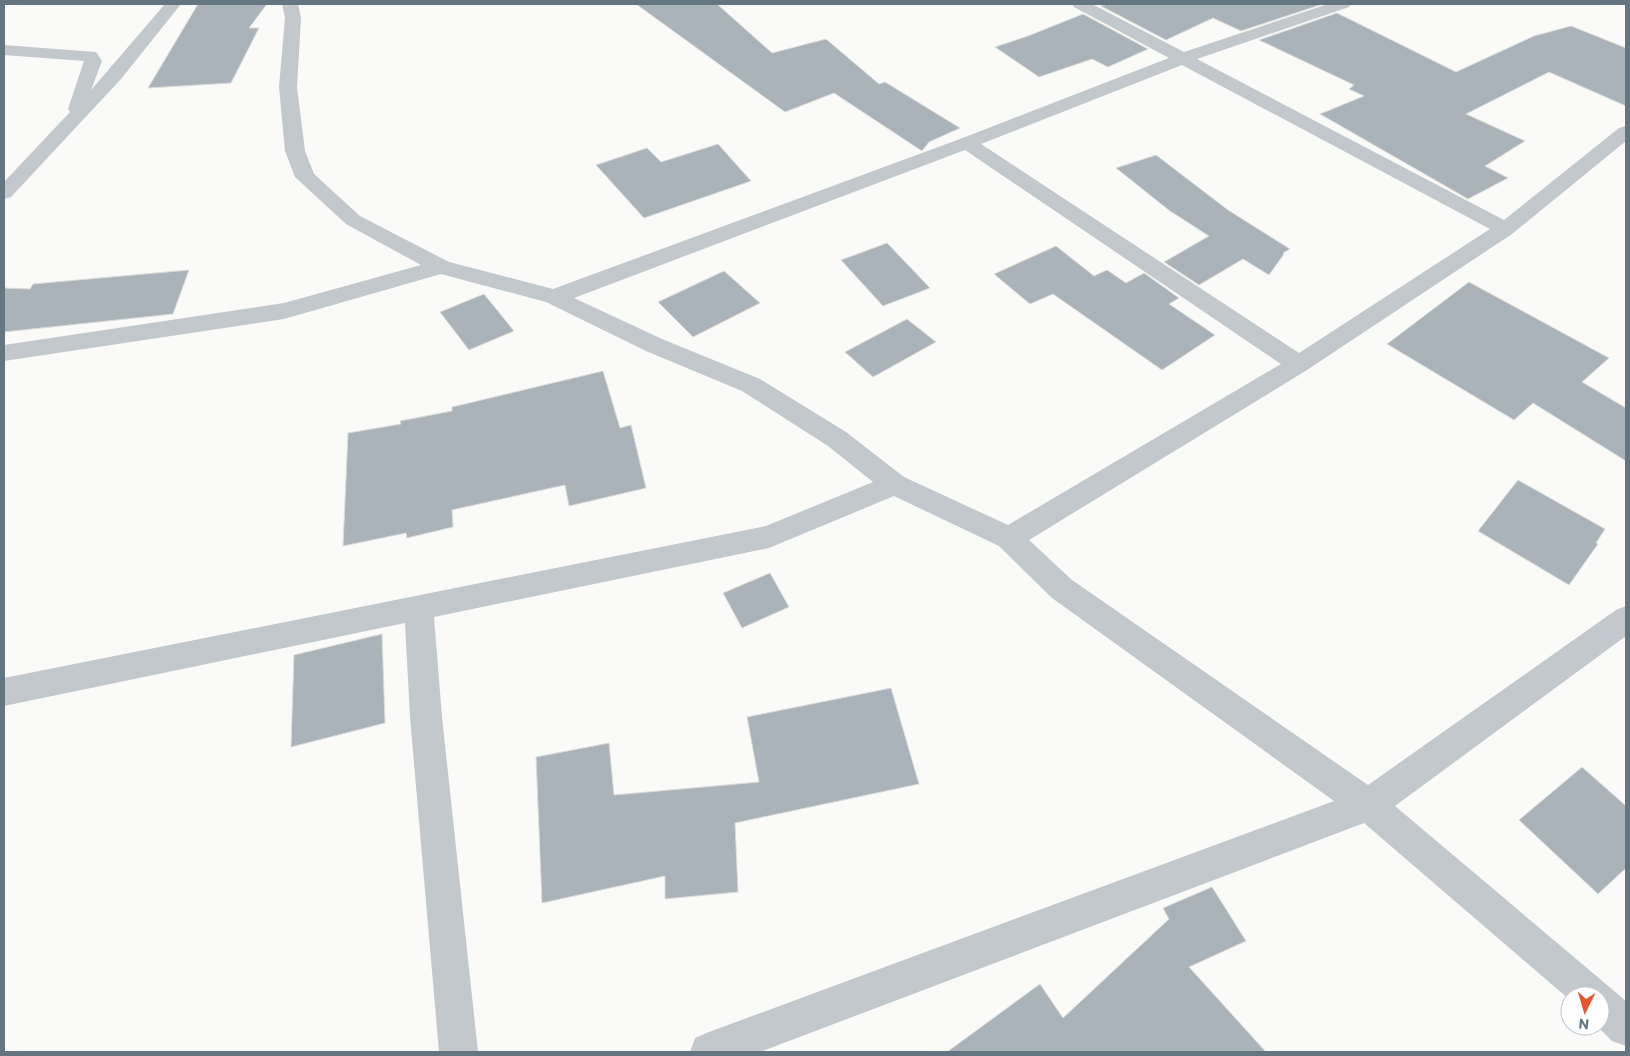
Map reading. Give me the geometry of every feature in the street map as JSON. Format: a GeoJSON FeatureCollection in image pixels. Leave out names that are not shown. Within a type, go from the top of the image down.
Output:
{"type":"FeatureCollection","features":[{"type":"Feature","properties":{"kind":"street"},"geometry":{"type":"LineString","coordinates":[[4,193],[115,75],[173,4]]}},
{"type":"Feature","properties":{"kind":"street"},"geometry":{"type":"LineString","coordinates":[[290,4],[293,18],[288,87],[295,151],[305,177],[353,220],[441,267],[554,297],[654,345],[751,385],[837,439],[895,484],[1009,538],[1062,589],[1368,805],[1582,986]]}},
{"type":"Feature","properties":{"kind":"street"},"geometry":{"type":"LineString","coordinates":[[1080,4],[1505,228]]}},
{"type":"Feature","properties":{"kind":"street"},"geometry":{"type":"LineString","coordinates":[[554,297],[967,143],[1184,58],[1343,4]]}},
{"type":"Feature","properties":{"kind":"street"},"geometry":{"type":"LineString","coordinates":[[4,50],[90,56],[93,61],[92,68],[78,102],[77,115]]}},
{"type":"Feature","properties":{"kind":"street"},"geometry":{"type":"LineString","coordinates":[[1009,538],[1299,364],[1505,228],[1626,132]]}},
{"type":"Feature","properties":{"kind":"street"},"geometry":{"type":"LineString","coordinates":[[967,143],[1299,364]]}},
{"type":"Feature","properties":{"kind":"street"},"geometry":{"type":"LineString","coordinates":[[4,353],[284,311],[441,267]]}},
{"type":"Feature","properties":{"kind":"street"},"geometry":{"type":"LineString","coordinates":[[4,692],[769,537],[895,484]]}},
{"type":"Feature","properties":{"kind":"street"},"geometry":{"type":"LineString","coordinates":[[419,608],[426,717],[458,1052]]}},
{"type":"Feature","properties":{"kind":"street"},"geometry":{"type":"LineString","coordinates":[[710,1052],[1368,805],[1626,619]]}},
{"type":"Feature","properties":{"kind":"street"},"geometry":{"type":"LineString","coordinates":[[1610,1012],[1626,1027]]}},
{"type":"Feature","properties":{"kind":"building"},"geometry":{"type":"Polygon","coordinates":[[[198,4],[267,4],[249,28],[259,28],[231,83],[148,88],[198,4]]]}},
{"type":"Feature","properties":{"kind":"building"},"geometry":{"type":"Polygon","coordinates":[[[636,4],[717,4],[772,53],[826,39],[879,84],[885,82],[960,128],[929,142],[922,151],[834,93],[785,112],[636,4]]]}},
{"type":"Feature","properties":{"kind":"building"},"geometry":{"type":"Polygon","coordinates":[[[1107,4],[1320,5],[1241,31],[1213,18],[1166,40],[1101,6],[1107,4]]]}},
{"type":"Feature","properties":{"kind":"building"},"geometry":{"type":"Polygon","coordinates":[[[1337,13],[1456,72],[1534,36],[1571,26],[1626,48],[1626,106],[1549,72],[1466,114],[1525,141],[1485,166],[1508,178],[1468,199],[1320,114],[1364,96],[1349,89],[1354,85],[1259,40],[1337,13]]]}},
{"type":"Feature","properties":{"kind":"building"},"geometry":{"type":"Polygon","coordinates":[[[1083,14],[1148,49],[1108,67],[1092,59],[1039,77],[995,47],[1028,36],[1083,14]]]}},
{"type":"Feature","properties":{"kind":"building"},"geometry":{"type":"Polygon","coordinates":[[[718,144],[751,181],[644,218],[596,165],[647,148],[661,162],[718,144]]]}},
{"type":"Feature","properties":{"kind":"building"},"geometry":{"type":"Polygon","coordinates":[[[1156,155],[1228,210],[1290,249],[1283,253],[1269,275],[1243,259],[1199,285],[1164,262],[1209,236],[1170,211],[1116,168],[1156,155]]]}},
{"type":"Feature","properties":{"kind":"building"},"geometry":{"type":"Polygon","coordinates":[[[887,243],[930,288],[883,306],[841,260],[887,243]]]}},
{"type":"Feature","properties":{"kind":"building"},"geometry":{"type":"Polygon","coordinates":[[[1056,246],[1094,276],[1107,270],[1126,283],[1144,273],[1179,298],[1169,304],[1215,335],[1162,370],[1053,294],[1030,304],[994,274],[1056,246]]]}},
{"type":"Feature","properties":{"kind":"building"},"geometry":{"type":"Polygon","coordinates":[[[189,270],[173,314],[4,332],[4,288],[30,289],[33,284],[189,270]]]}},
{"type":"Feature","properties":{"kind":"building"},"geometry":{"type":"Polygon","coordinates":[[[724,271],[760,303],[693,337],[658,302],[724,271]]]}},
{"type":"Feature","properties":{"kind":"building"},"geometry":{"type":"Polygon","coordinates":[[[1469,282],[1609,358],[1582,382],[1626,408],[1626,461],[1533,403],[1514,420],[1387,344],[1469,282]]]}},
{"type":"Feature","properties":{"kind":"building"},"geometry":{"type":"Polygon","coordinates":[[[484,294],[514,331],[469,350],[440,312],[484,294]]]}},
{"type":"Feature","properties":{"kind":"building"},"geometry":{"type":"Polygon","coordinates":[[[907,319],[936,342],[873,377],[845,352],[907,319]]]}},
{"type":"Feature","properties":{"kind":"building"},"geometry":{"type":"Polygon","coordinates":[[[603,371],[620,428],[631,425],[646,488],[569,506],[565,485],[452,510],[453,527],[407,538],[406,533],[343,546],[348,433],[401,424],[400,421],[452,411],[452,407],[603,371]]]}},
{"type":"Feature","properties":{"kind":"building"},"geometry":{"type":"Polygon","coordinates":[[[1518,480],[1605,529],[1596,543],[1598,544],[1569,585],[1478,531],[1518,480]]]}},
{"type":"Feature","properties":{"kind":"building"},"geometry":{"type":"Polygon","coordinates":[[[770,573],[789,607],[742,628],[723,593],[770,573]]]}},
{"type":"Feature","properties":{"kind":"building"},"geometry":{"type":"Polygon","coordinates":[[[382,634],[385,723],[291,747],[294,655],[382,634]]]}},
{"type":"Feature","properties":{"kind":"building"},"geometry":{"type":"Polygon","coordinates":[[[891,688],[919,784],[735,823],[738,892],[665,899],[665,876],[542,903],[536,757],[609,743],[614,795],[759,782],[747,717],[891,688]]]}},
{"type":"Feature","properties":{"kind":"building"},"geometry":{"type":"Polygon","coordinates":[[[1582,767],[1626,806],[1626,868],[1598,894],[1519,820],[1582,767]]]}},
{"type":"Feature","properties":{"kind":"building"},"geometry":{"type":"Polygon","coordinates":[[[1212,887],[1246,941],[1189,967],[1266,1052],[947,1052],[1040,984],[1063,1018],[1169,919],[1163,908],[1212,887]]]}}]}
